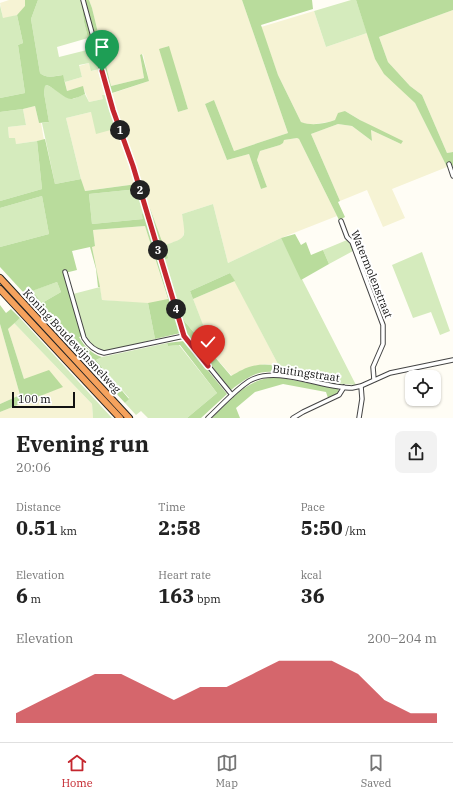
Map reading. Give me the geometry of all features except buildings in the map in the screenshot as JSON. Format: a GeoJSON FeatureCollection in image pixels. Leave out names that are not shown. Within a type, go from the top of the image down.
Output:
{"type":"FeatureCollection","features":[{"type":"Feature","properties":{"kind":"highway","name":"Koning Boudewijnsnelweg"},"geometry":{"type":"LineString","coordinates":[[0,278],[129,418]]}},
{"type":"Feature","properties":{"kind":"highway","name":"Koning Boudewijnsnelweg"},"geometry":{"type":"LineString","coordinates":[[0,289],[120,418]]}},
{"type":"Feature","properties":{"kind":"street"},"geometry":{"type":"LineString","coordinates":[[83,0],[113,110],[133,166],[184,336],[232,396]]}},
{"type":"Feature","properties":{"kind":"street"},"geometry":{"type":"LineString","coordinates":[[448,164],[453,176]]}},
{"type":"Feature","properties":{"kind":"street","name":"Watermolenstraat"},"geometry":{"type":"LineString","coordinates":[[341,221],[347,238],[352,242],[383,325],[382,344],[373,367],[374,380]]}},
{"type":"Feature","properties":{"kind":"street"},"geometry":{"type":"LineString","coordinates":[[65,272],[84,338],[86,342],[96,351],[104,353],[184,336]]}},
{"type":"Feature","properties":{"kind":"street","name":"Buitingstraat"},"geometry":{"type":"LineString","coordinates":[[208,418],[249,381],[260,377],[269,375],[344,387],[361,386],[390,373],[453,360]]}},
{"type":"Feature","properties":{"kind":"street"},"geometry":{"type":"LineString","coordinates":[[359,418],[362,399],[361,386]]}},
{"type":"Feature","properties":{"kind":"street","name":"Buitingstraat"},"geometry":{"type":"LineString","coordinates":[[293,418],[339,395],[344,387]]}},
{"type":"Feature","properties":{"kind":"shaded area"},"geometry":{"type":"Polygon","coordinates":[[[9,0],[25,0],[26,6],[17,15],[3,19],[0,3],[9,0]]]}},
{"type":"Feature","properties":{"kind":"shaded area"},"geometry":{"type":"Polygon","coordinates":[[[89,0],[242,0],[288,133],[234,151],[214,100],[205,104],[227,160],[249,154],[261,189],[267,187],[257,160],[260,151],[280,145],[284,140],[299,139],[337,216],[281,238],[228,263],[213,204],[182,214],[185,230],[182,239],[163,246],[148,204],[146,204],[110,94],[149,81],[143,54],[140,55],[144,78],[111,86],[89,0]],[[168,46],[160,50],[178,112],[188,109],[168,46]]]}},
{"type":"Feature","properties":{"kind":"shaded area"},"geometry":{"type":"Polygon","coordinates":[[[453,10],[453,152],[447,153],[422,95],[410,86],[388,62],[379,37],[453,10]]]}},
{"type":"Feature","properties":{"kind":"shaded area"},"geometry":{"type":"Polygon","coordinates":[[[314,11],[326,47],[367,33],[375,59],[415,103],[447,167],[392,189],[405,218],[383,227],[367,190],[340,201],[311,134],[338,124],[352,126],[372,141],[371,130],[401,144],[345,111],[335,120],[329,122],[308,125],[301,122],[278,75],[261,27],[314,11]]]}},
{"type":"Feature","properties":{"kind":"shaded area"},"geometry":{"type":"Polygon","coordinates":[[[89,63],[92,71],[100,69],[106,95],[103,95],[103,99],[89,102],[83,87],[67,91],[65,82],[82,77],[79,66],[89,63]]]}},
{"type":"Feature","properties":{"kind":"shaded area"},"geometry":{"type":"Polygon","coordinates":[[[35,106],[39,123],[41,123],[44,140],[16,144],[9,139],[8,127],[26,125],[23,109],[35,106]]]}},
{"type":"Feature","properties":{"kind":"shaded area"},"geometry":{"type":"Polygon","coordinates":[[[91,112],[118,128],[137,184],[84,191],[66,118],[91,112]]]}},
{"type":"Feature","properties":{"kind":"shaded area"},"geometry":{"type":"Polygon","coordinates":[[[145,226],[168,300],[147,304],[102,300],[92,246],[95,246],[93,230],[145,226]]]}},
{"type":"Feature","properties":{"kind":"shaded area"},"geometry":{"type":"Polygon","coordinates":[[[235,281],[279,366],[265,364],[242,370],[232,376],[216,358],[193,299],[235,281]]]}},
{"type":"Feature","properties":{"kind":"shaded area"},"geometry":{"type":"Polygon","coordinates":[[[14,323],[92,404],[93,418],[0,418],[0,412],[62,387],[24,379],[8,329],[14,323]]]}},
{"type":"Feature","properties":{"kind":"shaded area"},"geometry":{"type":"Polygon","coordinates":[[[0,324],[20,395],[0,404],[0,324]]]}},
{"type":"Feature","properties":{"kind":"green space"},"geometry":{"type":"Polygon","coordinates":[[[25,0],[38,0],[31,19],[40,73],[48,77],[63,75],[67,91],[83,86],[85,94],[74,99],[69,99],[47,85],[45,86],[44,93],[49,122],[39,123],[35,106],[0,112],[0,98],[25,93],[18,45],[23,43],[17,15],[25,6],[25,0]]]}},
{"type":"Feature","properties":{"kind":"green space"},"geometry":{"type":"Polygon","coordinates":[[[38,0],[81,0],[88,38],[57,47],[59,57],[95,48],[100,69],[91,71],[89,63],[79,65],[82,77],[65,82],[62,75],[48,77],[40,73],[31,19],[38,0]]]}},
{"type":"Feature","properties":{"kind":"green space"},"geometry":{"type":"Polygon","coordinates":[[[81,0],[89,0],[92,8],[111,86],[144,78],[140,55],[142,54],[149,81],[106,95],[92,37],[88,38],[81,0]]]}},
{"type":"Feature","properties":{"kind":"green space"},"geometry":{"type":"Polygon","coordinates":[[[242,0],[312,0],[313,9],[261,25],[278,75],[301,122],[313,124],[326,123],[335,120],[338,113],[345,111],[403,141],[401,144],[371,130],[372,141],[352,126],[338,124],[311,134],[340,201],[338,202],[345,217],[339,220],[299,139],[284,140],[280,145],[260,151],[257,160],[267,187],[261,189],[249,154],[227,160],[205,104],[214,100],[234,151],[288,133],[242,0]]]}},
{"type":"Feature","properties":{"kind":"green space"},"geometry":{"type":"Polygon","coordinates":[[[351,0],[356,0],[367,33],[326,47],[314,11],[351,0]]]}},
{"type":"Feature","properties":{"kind":"green space"},"geometry":{"type":"Polygon","coordinates":[[[356,0],[453,0],[453,10],[379,37],[388,62],[410,86],[422,95],[447,153],[453,152],[453,167],[452,165],[447,167],[415,103],[384,74],[375,59],[356,0]]]}},
{"type":"Feature","properties":{"kind":"green space"},"geometry":{"type":"Polygon","coordinates":[[[0,5],[3,18],[17,15],[23,43],[18,45],[25,93],[0,98],[0,5]]]}},
{"type":"Feature","properties":{"kind":"green space"},"geometry":{"type":"Polygon","coordinates":[[[169,46],[188,109],[178,112],[159,49],[169,46]]]}},
{"type":"Feature","properties":{"kind":"green space"},"geometry":{"type":"Polygon","coordinates":[[[47,85],[73,99],[85,94],[89,102],[103,99],[102,95],[106,95],[118,128],[96,134],[91,112],[66,118],[81,179],[55,184],[42,123],[49,122],[44,93],[45,86],[47,85]]]}},
{"type":"Feature","properties":{"kind":"green space"},"geometry":{"type":"Polygon","coordinates":[[[23,109],[26,125],[8,127],[9,138],[15,138],[16,144],[37,141],[42,189],[0,201],[0,112],[23,109]]]}},
{"type":"Feature","properties":{"kind":"green space"},"geometry":{"type":"Polygon","coordinates":[[[45,139],[55,184],[81,179],[85,191],[137,184],[138,189],[89,194],[92,224],[143,219],[142,214],[145,213],[143,205],[148,203],[168,258],[164,260],[179,309],[185,322],[231,376],[255,365],[274,365],[293,369],[291,375],[273,372],[259,373],[252,375],[231,390],[185,332],[155,339],[148,303],[168,299],[145,226],[93,230],[95,246],[92,247],[100,287],[98,287],[96,269],[90,247],[72,251],[77,270],[65,273],[86,335],[79,337],[83,344],[95,354],[102,357],[96,360],[129,399],[125,403],[0,267],[0,247],[49,234],[42,196],[0,208],[0,201],[42,189],[37,141],[45,139]],[[57,282],[32,291],[42,303],[61,292],[57,282]]]}},
{"type":"Feature","properties":{"kind":"green space"},"geometry":{"type":"Polygon","coordinates":[[[138,189],[145,213],[143,219],[92,224],[89,194],[138,189]]]}},
{"type":"Feature","properties":{"kind":"green space"},"geometry":{"type":"Polygon","coordinates":[[[42,196],[49,234],[0,247],[0,208],[42,196]]]}},
{"type":"Feature","properties":{"kind":"green space"},"geometry":{"type":"Polygon","coordinates":[[[213,204],[228,263],[281,238],[356,385],[332,383],[291,375],[293,369],[279,366],[230,273],[190,291],[216,358],[185,322],[179,309],[164,259],[167,258],[163,246],[181,239],[183,236],[184,229],[182,214],[213,204]]]}},
{"type":"Feature","properties":{"kind":"green space"},"geometry":{"type":"Polygon","coordinates":[[[295,234],[301,245],[306,242],[311,255],[323,250],[329,264],[301,280],[281,238],[295,234]]]}},
{"type":"Feature","properties":{"kind":"green space"},"geometry":{"type":"Polygon","coordinates":[[[347,240],[353,251],[329,264],[323,250],[347,240]]]}},
{"type":"Feature","properties":{"kind":"green space"},"geometry":{"type":"Polygon","coordinates":[[[422,252],[450,331],[440,335],[431,312],[413,318],[392,265],[422,252]]]}},
{"type":"Feature","properties":{"kind":"green space"},"geometry":{"type":"Polygon","coordinates":[[[230,273],[235,281],[193,299],[190,291],[230,273]]]}},
{"type":"Feature","properties":{"kind":"green space"},"geometry":{"type":"Polygon","coordinates":[[[57,282],[61,292],[42,303],[31,291],[57,282]]]}},
{"type":"Feature","properties":{"kind":"green space"},"geometry":{"type":"Polygon","coordinates":[[[100,287],[102,300],[148,303],[155,339],[112,350],[101,350],[95,347],[90,342],[82,326],[73,294],[100,287]]]}},
{"type":"Feature","properties":{"kind":"green space"},"geometry":{"type":"Polygon","coordinates":[[[0,305],[6,313],[11,309],[20,318],[8,329],[24,379],[49,370],[63,387],[0,412],[0,404],[20,395],[0,324],[0,305]]]}},
{"type":"Feature","properties":{"kind":"green space"},"geometry":{"type":"Polygon","coordinates":[[[20,318],[112,418],[93,418],[92,404],[14,323],[20,318]]]}},
{"type":"Feature","properties":{"kind":"green space"},"geometry":{"type":"Polygon","coordinates":[[[184,341],[227,394],[201,418],[187,418],[217,393],[180,345],[168,346],[167,343],[184,341]]]}},
{"type":"Feature","properties":{"kind":"green space"},"geometry":{"type":"Polygon","coordinates":[[[167,343],[168,346],[179,345],[217,393],[187,418],[148,418],[141,411],[136,415],[125,403],[129,398],[96,360],[102,357],[167,343]]]}},
{"type":"Feature","properties":{"kind":"green space"},"geometry":{"type":"Polygon","coordinates":[[[282,378],[334,388],[338,389],[339,392],[328,398],[326,392],[283,384],[255,392],[236,408],[240,418],[212,418],[231,399],[246,387],[261,380],[282,378]]]}},
{"type":"Feature","properties":{"kind":"route"},"geometry":{"type":"LineString","coordinates":[[102,71],[113,110],[133,166],[184,336],[208,366]]}}]}
